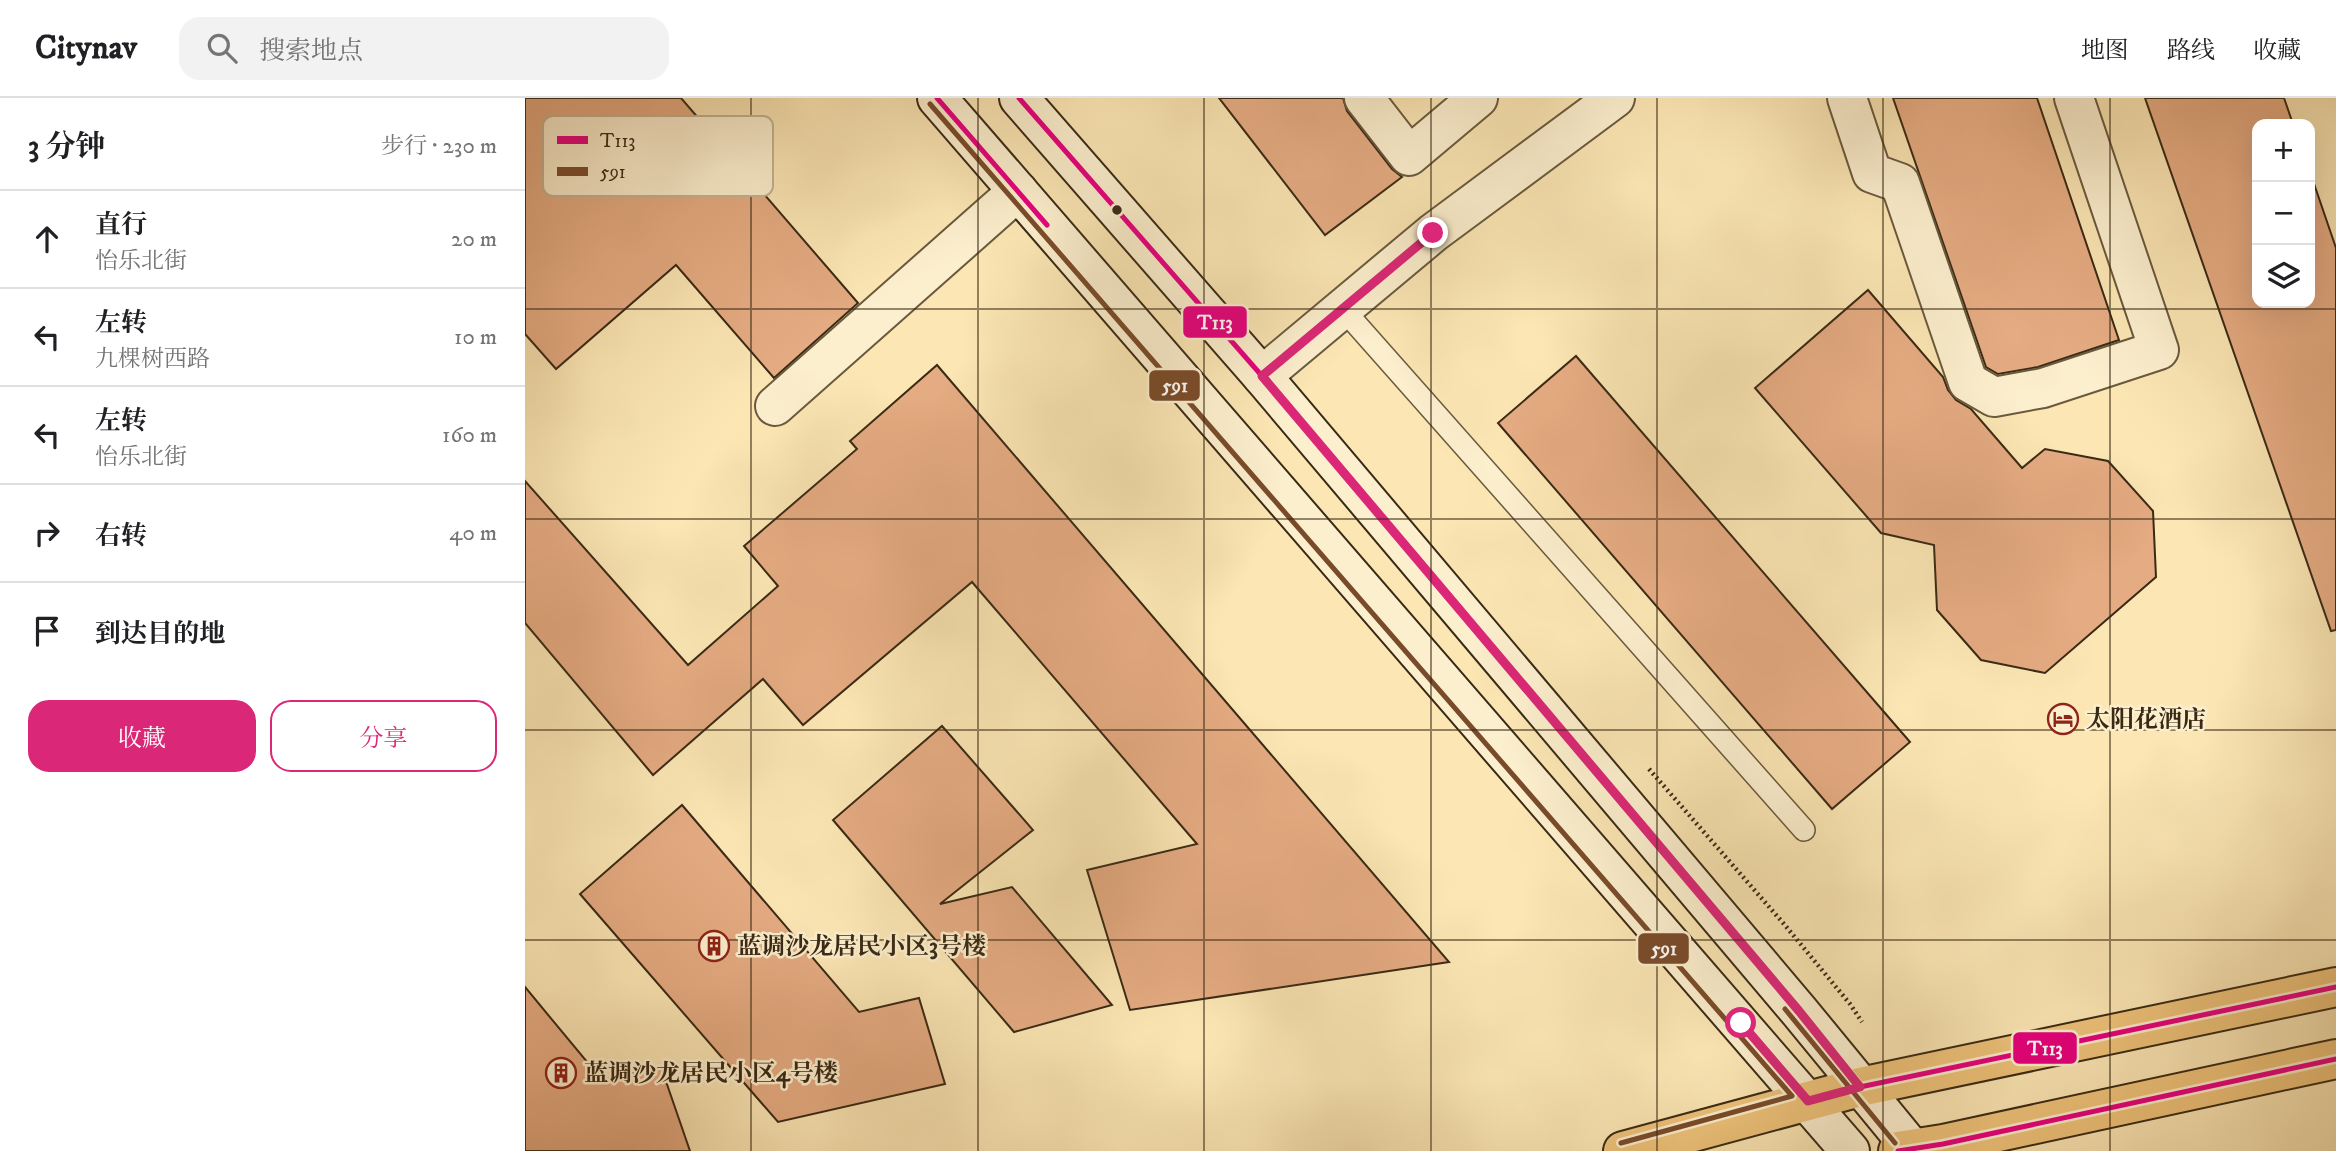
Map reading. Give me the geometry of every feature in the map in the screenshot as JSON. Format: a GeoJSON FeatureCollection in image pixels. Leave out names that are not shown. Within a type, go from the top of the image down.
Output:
{"type":"FeatureCollection","features":[{"type":"Feature","properties":{"kind":"main road"},"geometry":{"type":"LineString","coordinates":[[937,98],[1850,1151]]}},
{"type":"Feature","properties":{"kind":"main road"},"geometry":{"type":"LineString","coordinates":[[1019,98],[1262,376],[1790,1000],[1908,1150],[2336,1059]]}},
{"type":"Feature","properties":{"kind":"main road"},"geometry":{"type":"LineString","coordinates":[[1364,98],[1409,156],[1478,98]]}},
{"type":"Feature","properties":{"kind":"main road"},"geometry":{"type":"LineString","coordinates":[[1262,376],[1433,233],[1615,98]]}},
{"type":"Feature","properties":{"kind":"main road"},"geometry":{"type":"LineString","coordinates":[[1847,98],[1872,173],[1900,183],[1968,382],[1994,397],[2043,388],[2159,350],[2074,98]]}},
{"type":"Feature","properties":{"kind":"main road"},"geometry":{"type":"LineString","coordinates":[[775,406],[1018,191]]}},
{"type":"Feature","properties":{"kind":"main road"},"geometry":{"type":"LineString","coordinates":[[1623,1151],[1860,1087],[2336,987]]}},
{"type":"Feature","properties":{"kind":"lane"},"geometry":{"type":"LineString","coordinates":[[1342,309],[1804,830]]}},
{"type":"Feature","properties":{"kind":"building"},"geometry":{"type":"Polygon","coordinates":[[[525,98],[681,98],[697,116],[543,116],[543,196],[766,196],[858,303],[774,378],[676,265],[556,369],[525,334],[525,98]]]}},
{"type":"Feature","properties":{"kind":"building"},"geometry":{"type":"Polygon","coordinates":[[[1219,98],[1343,98],[1347,111],[1392,169],[1402,177],[1325,235],[1219,98]]]}},
{"type":"Feature","properties":{"kind":"building"},"geometry":{"type":"Polygon","coordinates":[[[1893,98],[2037,98],[2119,340],[2038,367],[1998,374],[1986,367],[1893,98]]]}},
{"type":"Feature","properties":{"kind":"building"},"geometry":{"type":"Polygon","coordinates":[[[2145,98],[2284,98],[2291,119],[2252,119],[2252,308],[2315,308],[2315,187],[2336,248],[2336,630],[2331,631],[2145,98]]]}},
{"type":"Feature","properties":{"kind":"building"},"geometry":{"type":"Polygon","coordinates":[[[1868,290],[1943,377],[1956,400],[1971,409],[2022,468],[2045,449],[2108,461],[2153,511],[2156,577],[2045,673],[1981,660],[1937,610],[1934,545],[1881,533],[1755,388],[1868,290]]]}},
{"type":"Feature","properties":{"kind":"building"},"geometry":{"type":"Polygon","coordinates":[[[1576,356],[1910,742],[1832,809],[1498,423],[1576,356]]]}},
{"type":"Feature","properties":{"kind":"building"},"geometry":{"type":"Polygon","coordinates":[[[937,365],[1449,962],[1130,1010],[1087,870],[1197,844],[972,582],[803,725],[763,679],[653,775],[525,623],[525,481],[688,665],[778,586],[744,546],[857,449],[850,441],[937,365]]]}},
{"type":"Feature","properties":{"kind":"building"},"geometry":{"type":"Polygon","coordinates":[[[942,726],[1033,830],[940,904],[1012,887],[1112,1005],[1014,1032],[833,820],[942,726]]]}},
{"type":"Feature","properties":{"kind":"building","name":"蓝调沙龙居民小区3号楼"},"geometry":{"type":"Polygon","coordinates":[[[682,805],[859,1012],[919,998],[945,1084],[778,1122],[580,894],[682,805]]]}},
{"type":"Feature","properties":{"kind":"building","name":"蓝调沙龙居民小区4号楼"},"geometry":{"type":"Polygon","coordinates":[[[525,987],[602,1080],[661,1067],[690,1151],[525,1151],[525,987]]]}},
{"type":"Feature","properties":{"kind":"transit line","name":"T113"},"geometry":{"type":"LineString","coordinates":[[937,98],[1047,225]]}},
{"type":"Feature","properties":{"kind":"transit line","name":"T113"},"geometry":{"type":"LineString","coordinates":[[1019,98],[1262,376],[1799,1011],[1860,1087],[2336,987]]}},
{"type":"Feature","properties":{"kind":"transit line","name":"591"},"geometry":{"type":"LineString","coordinates":[[930,104],[1792,1096],[1621,1143]]}},
{"type":"Feature","properties":{"kind":"transit line","name":"591"},"geometry":{"type":"LineString","coordinates":[[1785,1009],[1895,1143]]}},
{"type":"Feature","properties":{"kind":"transit line","name":"T113"},"geometry":{"type":"LineString","coordinates":[[1898,1151],[1943,1144],[2336,1059]]}},
{"type":"Feature","properties":{"kind":"place","name":"太阳花酒店"},"geometry":{"type":"Point","coordinates":[2063,719]}},
{"type":"Feature","properties":{"kind":"place","name":"蓝调沙龙居民小区3号楼"},"geometry":{"type":"Point","coordinates":[714,946]}},
{"type":"Feature","properties":{"kind":"place","name":"蓝调沙龙居民小区4号楼"},"geometry":{"type":"Point","coordinates":[561,1073]}},
{"type":"Feature","properties":{"kind":"route"},"geometry":{"type":"LineString","coordinates":[[1433,233],[1262,376],[1799,1011],[1860,1087],[1808,1101],[1741,1023]]}}]}
